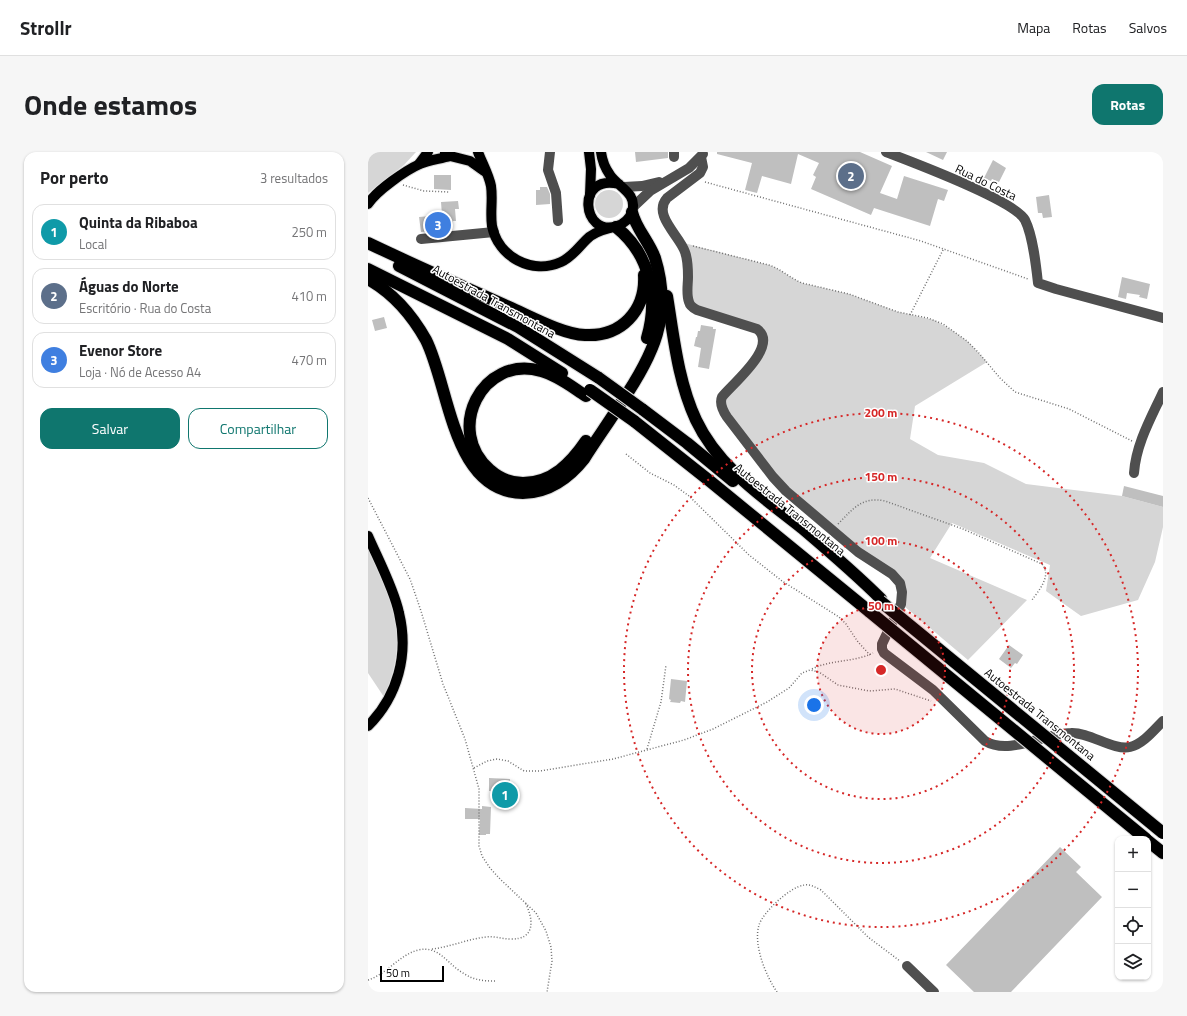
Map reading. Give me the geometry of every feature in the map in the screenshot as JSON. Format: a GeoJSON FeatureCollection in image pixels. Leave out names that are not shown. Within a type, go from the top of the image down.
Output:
{"type":"FeatureCollection","features":[{"type":"Feature","properties":{"kind":"highway"},"geometry":{"type":"LineString","coordinates":[[632,209],[638,228],[662,270],[679,372],[683,387],[696,420],[709,443],[737,475],[831,552],[881,600]]}},
{"type":"Feature","properties":{"kind":"highway"},"geometry":{"type":"LineString","coordinates":[[588,393],[537,370],[518,369],[493,378],[479,394],[473,406],[470,430],[475,450],[482,462],[492,472],[503,479],[521,483],[536,481],[555,474],[575,456],[627,381],[646,344],[651,322],[653,297],[650,281],[642,260],[631,240],[613,227]]}},
{"type":"Feature","properties":{"kind":"highway"},"geometry":{"type":"LineString","coordinates":[[368,243],[548,324],[566,331],[586,335],[601,334],[611,331],[621,326],[632,316],[640,303],[644,289],[644,270],[642,260]]}},
{"type":"Feature","properties":{"kind":"highway","name":"Autoestrada Transmontana"},"geometry":{"type":"LineString","coordinates":[[368,251],[518,327],[599,378],[642,409],[687,443],[881,600],[905,622],[1163,833]]}},
{"type":"Feature","properties":{"kind":"highway"},"geometry":{"type":"LineString","coordinates":[[368,279],[387,292],[402,306],[424,336],[438,369],[459,440],[473,467],[484,479],[497,487],[512,492],[527,493],[541,490],[557,483],[579,466],[644,366],[655,341],[661,314],[661,291],[654,258]]}},
{"type":"Feature","properties":{"kind":"highway"},"geometry":{"type":"LineString","coordinates":[[368,269],[508,339],[688,463],[1142,836]]}},
{"type":"Feature","properties":{"kind":"highway"},"geometry":{"type":"LineString","coordinates":[[1151,843],[1163,853]]}},
{"type":"Feature","properties":{"kind":"main road"},"geometry":{"type":"LineString","coordinates":[[419,164],[428,152]]}},
{"type":"Feature","properties":{"kind":"main road"},"geometry":{"type":"LineString","coordinates":[[368,204],[379,191],[419,164],[450,155],[463,156],[468,152]]}},
{"type":"Feature","properties":{"kind":"main road"},"geometry":{"type":"LineString","coordinates":[[478,152],[492,190],[492,222],[494,232],[501,246],[507,253],[520,262],[534,266],[549,266],[566,260],[587,239],[599,231],[623,224],[629,218],[632,209],[631,196],[610,175],[604,164],[601,152]]}},
{"type":"Feature","properties":{"kind":"main road"},"geometry":{"type":"LineString","coordinates":[[587,239],[590,227],[588,206],[591,169],[589,152]]}},
{"type":"Feature","properties":{"kind":"main road"},"geometry":{"type":"LineString","coordinates":[[450,155],[473,162],[486,172]]}},
{"type":"Feature","properties":{"kind":"main road"},"geometry":{"type":"LineString","coordinates":[[590,195],[599,185],[606,183],[622,186]]}},
{"type":"Feature","properties":{"kind":"main road"},"geometry":{"type":"LineString","coordinates":[[589,211],[592,218],[597,223],[603,226],[613,227]]}},
{"type":"Feature","properties":{"kind":"main road"},"geometry":{"type":"LineString","coordinates":[[368,536],[399,612],[403,648],[401,663],[392,692],[368,726]]}},
{"type":"Feature","properties":{"kind":"street"},"geometry":{"type":"LineString","coordinates":[[550,152],[548,170],[556,193],[558,221]]}},
{"type":"Feature","properties":{"kind":"street","name":"Rua do Costa"},"geometry":{"type":"LineString","coordinates":[[886,152],[983,193],[1018,212],[1025,220],[1029,231],[1038,283]]}},
{"type":"Feature","properties":{"kind":"street"},"geometry":{"type":"LineString","coordinates":[[702,155],[702,170],[693,179],[670,196],[663,204],[664,217],[685,250],[688,271],[688,297],[690,305],[700,311],[757,329],[762,336],[762,345],[751,366],[722,397],[721,402],[723,411],[779,484],[862,554],[894,576],[901,586],[901,604],[882,643],[882,649],[885,654],[945,701],[985,741],[990,744],[1009,746],[1070,733],[1086,735],[1122,748],[1130,748],[1142,741],[1163,721]]}},
{"type":"Feature","properties":{"kind":"street"},"geometry":{"type":"LineString","coordinates":[[632,209],[646,193],[689,168],[702,155]]}},
{"type":"Feature","properties":{"kind":"street"},"geometry":{"type":"LineString","coordinates":[[622,186],[647,185],[670,179]]}},
{"type":"Feature","properties":{"kind":"street"},"geometry":{"type":"LineString","coordinates":[[421,239],[494,232]]}},
{"type":"Feature","properties":{"kind":"street"},"geometry":{"type":"LineString","coordinates":[[1038,283],[1163,318]]}},
{"type":"Feature","properties":{"kind":"street"},"geometry":{"type":"LineString","coordinates":[[1134,473],[1135,459],[1139,445],[1163,392]]}},
{"type":"Feature","properties":{"kind":"street"},"geometry":{"type":"LineString","coordinates":[[907,966],[934,992]]}},
{"type":"Feature","properties":{"kind":"path"},"geometry":{"type":"LineString","coordinates":[[693,179],[944,248],[1038,283]]}},
{"type":"Feature","properties":{"kind":"path"},"geometry":{"type":"LineString","coordinates":[[392,181],[424,191],[450,192]]}},
{"type":"Feature","properties":{"kind":"path"},"geometry":{"type":"LineString","coordinates":[[680,241],[693,246],[778,268],[802,283],[849,294],[910,315],[934,320],[967,341],[1000,378],[1015,392],[1069,409],[1139,445]]}},
{"type":"Feature","properties":{"kind":"path"},"geometry":{"type":"LineString","coordinates":[[910,315],[944,248]]}},
{"type":"Feature","properties":{"kind":"path"},"geometry":{"type":"LineString","coordinates":[[626,454],[650,473],[689,496],[749,555],[782,580],[839,617],[846,624],[858,642],[870,654]]}},
{"type":"Feature","properties":{"kind":"path"},"geometry":{"type":"LineString","coordinates":[[368,498],[410,579],[443,684],[464,735],[479,789],[480,851],[490,868],[500,880],[525,901],[540,918],[551,947],[552,968],[547,992]]}},
{"type":"Feature","properties":{"kind":"path"},"geometry":{"type":"LineString","coordinates":[[833,530],[859,505],[870,500],[885,502],[953,525],[1042,564],[1046,571],[1045,579],[1032,600]]}},
{"type":"Feature","properties":{"kind":"path"},"geometry":{"type":"LineString","coordinates":[[474,768],[487,761],[497,759],[508,761],[524,771],[540,771],[613,759],[694,737],[724,724],[767,702],[789,688],[802,674],[810,670],[824,664],[855,660],[882,649]]}},
{"type":"Feature","properties":{"kind":"path"},"geometry":{"type":"LineString","coordinates":[[646,750],[661,702],[666,665]]}},
{"type":"Feature","properties":{"kind":"path"},"geometry":{"type":"LineString","coordinates":[[810,670],[819,672],[833,682],[846,687],[869,691],[895,689],[926,700],[940,702],[945,701]]}},
{"type":"Feature","properties":{"kind":"path"},"geometry":{"type":"LineString","coordinates":[[777,992],[764,969],[758,936],[759,925],[764,915],[787,893],[804,885],[812,885],[821,890],[868,937],[907,966]]}},
{"type":"Feature","properties":{"kind":"path"},"geometry":{"type":"LineString","coordinates":[[368,980],[381,974],[410,953],[418,950],[432,949],[486,937],[512,939],[523,937],[530,930],[531,925],[530,915],[525,901]]}},
{"type":"Feature","properties":{"kind":"path"},"geometry":{"type":"LineString","coordinates":[[432,949],[438,952],[456,969],[470,977],[478,980],[496,981]]}},
{"type":"Feature","properties":{"kind":"shaded area"},"geometry":{"type":"Polygon","coordinates":[[[368,152],[416,152],[404,165],[368,193],[368,152]]]}},
{"type":"Feature","properties":{"kind":"shaded area"},"geometry":{"type":"Polygon","coordinates":[[[609,190],[619,194],[623,204],[619,214],[609,218],[599,214],[595,204],[599,194],[609,190]]]}},
{"type":"Feature","properties":{"kind":"shaded area"},"geometry":{"type":"Polygon","coordinates":[[[684,243],[769,265],[802,283],[849,294],[898,312],[934,320],[967,341],[987,362],[915,406],[910,439],[938,455],[984,463],[1026,484],[1122,496],[1163,507],[1163,527],[1155,562],[1138,600],[1081,616],[1046,591],[1050,565],[952,523],[930,558],[1027,600],[968,660],[905,607],[906,590],[870,556],[793,494],[735,425],[724,401],[766,337],[700,308],[692,302],[684,243]]]}},
{"type":"Feature","properties":{"kind":"shaded area"},"geometry":{"type":"Polygon","coordinates":[[[368,546],[391,602],[397,637],[396,656],[392,676],[384,697],[368,673],[368,546]]]}},
{"type":"Feature","properties":{"kind":"building"},"geometry":{"type":"Polygon","coordinates":[[[635,152],[668,152],[668,158],[636,162],[635,152]]]}},
{"type":"Feature","properties":{"kind":"building"},"geometry":{"type":"Polygon","coordinates":[[[717,152],[860,152],[892,166],[880,193],[897,199],[904,176],[948,190],[944,201],[938,199],[930,226],[874,208],[871,215],[811,189],[816,177],[813,175],[819,163],[798,154],[791,184],[762,176],[757,193],[745,190],[752,163],[717,154],[717,152]]]}},
{"type":"Feature","properties":{"kind":"building"},"geometry":{"type":"Polygon","coordinates":[[[926,152],[947,152],[943,160],[926,152]]]}},
{"type":"Feature","properties":{"kind":"building"},"geometry":{"type":"Polygon","coordinates":[[[993,160],[1006,168],[999,182],[984,178],[993,160]]]}},
{"type":"Feature","properties":{"kind":"building"},"geometry":{"type":"Polygon","coordinates":[[[434,175],[451,175],[451,190],[434,189],[434,175]]]}},
{"type":"Feature","properties":{"kind":"building"},"geometry":{"type":"Polygon","coordinates":[[[540,187],[547,187],[550,194],[550,204],[536,205],[536,190],[540,190],[540,187]]]}},
{"type":"Feature","properties":{"kind":"building"},"geometry":{"type":"Polygon","coordinates":[[[1049,195],[1052,217],[1043,218],[1042,213],[1038,213],[1036,197],[1049,195]]]}},
{"type":"Feature","properties":{"kind":"building"},"geometry":{"type":"Polygon","coordinates":[[[458,201],[459,209],[455,209],[456,221],[453,221],[451,230],[421,232],[419,217],[442,215],[441,202],[458,201]]]}},
{"type":"Feature","properties":{"kind":"building"},"geometry":{"type":"Polygon","coordinates":[[[1122,277],[1150,284],[1147,299],[1139,297],[1140,295],[1127,293],[1126,299],[1118,297],[1122,277]]]}},
{"type":"Feature","properties":{"kind":"building"},"geometry":{"type":"Polygon","coordinates":[[[384,317],[387,328],[375,331],[372,320],[384,317]]]}},
{"type":"Feature","properties":{"kind":"building"},"geometry":{"type":"Polygon","coordinates":[[[701,325],[716,329],[709,369],[698,367],[701,348],[694,346],[701,325]]]}},
{"type":"Feature","properties":{"kind":"building"},"geometry":{"type":"Polygon","coordinates":[[[1124,486],[1163,496],[1163,507],[1122,496],[1124,486]]]}},
{"type":"Feature","properties":{"kind":"building"},"geometry":{"type":"Polygon","coordinates":[[[1009,645],[1023,655],[1017,664],[1015,663],[1011,668],[999,659],[1009,645]]]}},
{"type":"Feature","properties":{"kind":"building"},"geometry":{"type":"Polygon","coordinates":[[[671,679],[687,681],[685,702],[670,702],[671,679]]]}},
{"type":"Feature","properties":{"kind":"building"},"geometry":{"type":"Polygon","coordinates":[[[489,778],[510,779],[509,808],[499,807],[499,791],[489,791],[489,778]]]}},
{"type":"Feature","properties":{"kind":"building"},"geometry":{"type":"Polygon","coordinates":[[[482,806],[491,807],[490,834],[486,835],[479,835],[480,819],[465,819],[465,808],[482,809],[482,806]]]}},
{"type":"Feature","properties":{"kind":"building"},"geometry":{"type":"Polygon","coordinates":[[[1060,847],[1081,867],[1076,872],[1102,897],[1011,992],[974,992],[946,965],[1060,847]]]}},
{"type":"Feature","properties":{"kind":"place","name":"Águas do Norte"},"geometry":{"type":"Point","coordinates":[851,176]}},
{"type":"Feature","properties":{"kind":"place","name":"Evenor Store"},"geometry":{"type":"Point","coordinates":[438,225]}},
{"type":"Feature","properties":{"kind":"place","name":"Quinta da Ribaboa"},"geometry":{"type":"Point","coordinates":[505,795]}}]}
